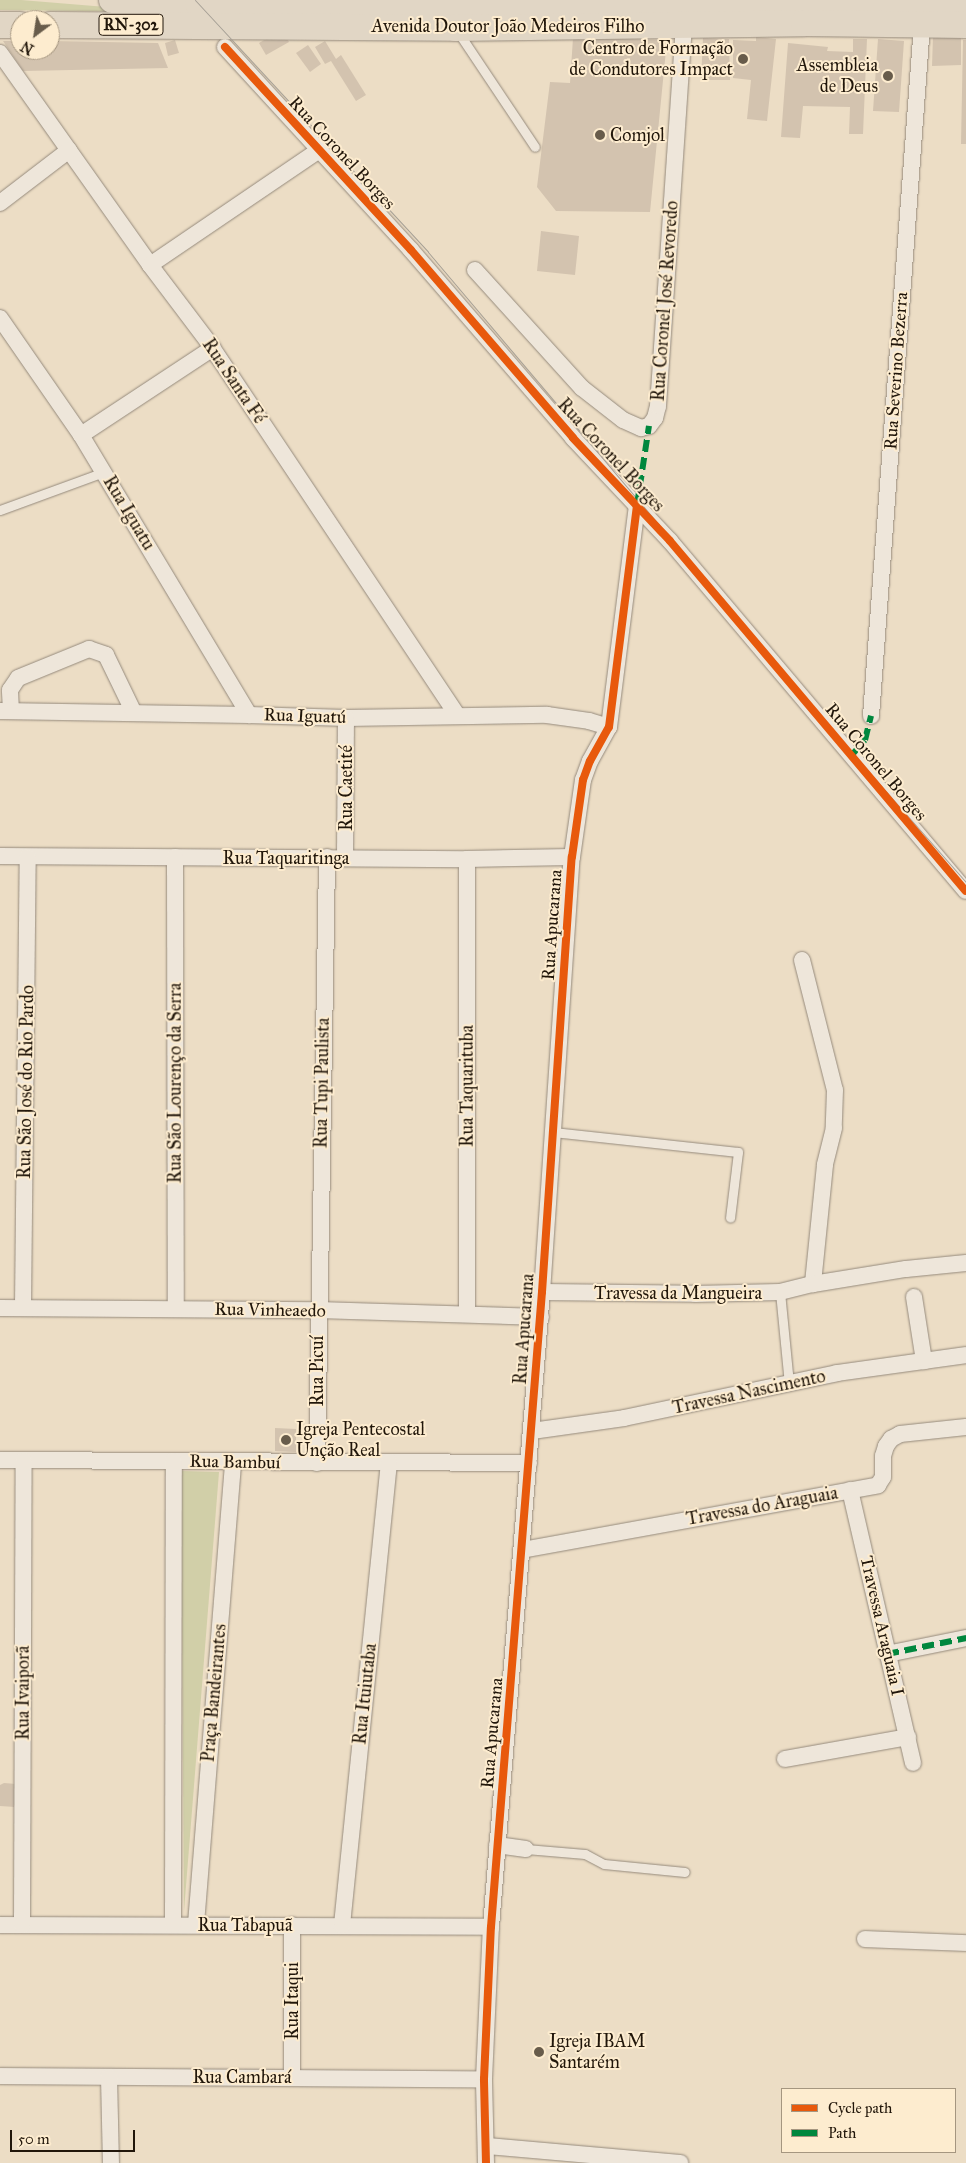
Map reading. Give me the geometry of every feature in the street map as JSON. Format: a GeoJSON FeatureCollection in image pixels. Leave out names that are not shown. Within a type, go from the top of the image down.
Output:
{"type":"FeatureCollection","features":[{"type":"Feature","properties":{"kind":"main road","name":"Avenida Doutor João Medeiros Filho"},"geometry":{"type":"LineString","coordinates":[[112,0],[198,4],[439,1],[834,2],[929,10],[966,25]]}},
{"type":"Feature","properties":{"kind":"main road","name":"Avenida Doutor João Medeiros Filho"},"geometry":{"type":"LineString","coordinates":[[60,25],[456,28],[804,23],[929,10],[966,4]]}},
{"type":"Feature","properties":{"kind":"street","name":"Rua Severino Bezerra"},"geometry":{"type":"LineString","coordinates":[[871,716],[929,10]]}},
{"type":"Feature","properties":{"kind":"street","name":"Rua Coronel José Revoredo"},"geometry":{"type":"LineString","coordinates":[[475,270],[582,388],[622,420],[641,428],[649,426],[655,418],[658,406],[684,25]]}},
{"type":"Feature","properties":{"kind":"street","name":"Rua Coronel Borges"},"geometry":{"type":"LineString","coordinates":[[225,47],[411,250],[573,438],[670,541],[966,891]]}},
{"type":"Feature","properties":{"kind":"street","name":"Rua Santa Fé"},"geometry":{"type":"LineString","coordinates":[[0,53],[150,265],[212,348],[458,716]]}},
{"type":"Feature","properties":{"kind":"street"},"geometry":{"type":"LineString","coordinates":[[0,203],[69,150]]}},
{"type":"Feature","properties":{"kind":"street"},"geometry":{"type":"LineString","coordinates":[[150,265],[319,150]]}},
{"type":"Feature","properties":{"kind":"street","name":"Rua Iguatu"},"geometry":{"type":"LineString","coordinates":[[0,318],[82,434],[249,714]]}},
{"type":"Feature","properties":{"kind":"street"},"geometry":{"type":"LineString","coordinates":[[82,434],[212,348]]}},
{"type":"Feature","properties":{"kind":"street","name":"Rua Apucarana"},"geometry":{"type":"LineString","coordinates":[[486,2163],[484,2079],[491,1927],[532,1431],[572,857],[583,780],[590,761],[609,727],[637,505]]}},
{"type":"Feature","properties":{"kind":"street"},"geometry":{"type":"LineString","coordinates":[[5,711],[10,690],[18,678],[89,649],[106,655],[134,713]]}},
{"type":"Feature","properties":{"kind":"street","name":"Rua Iguatú"},"geometry":{"type":"LineString","coordinates":[[5,711],[249,714],[346,718],[547,715],[589,721],[609,727]]}},
{"type":"Feature","properties":{"kind":"street","name":"Rua Caetité"},"geometry":{"type":"LineString","coordinates":[[345,858],[346,718]]}},
{"type":"Feature","properties":{"kind":"street","name":"Rua Taquaritinga"},"geometry":{"type":"LineString","coordinates":[[0,856],[467,859],[572,857]]}},
{"type":"Feature","properties":{"kind":"street","name":"Rua São José do Rio Pardo"},"geometry":{"type":"LineString","coordinates":[[23,1308],[28,857]]}},
{"type":"Feature","properties":{"kind":"street","name":"Rua Tupi Paulista"},"geometry":{"type":"LineString","coordinates":[[318,1310],[326,857]]}},
{"type":"Feature","properties":{"kind":"street","name":"Rua São Lourenço da Serra"},"geometry":{"type":"LineString","coordinates":[[175,858],[176,1308]]}},
{"type":"Feature","properties":{"kind":"street","name":"Rua Taquarituba"},"geometry":{"type":"LineString","coordinates":[[466,1314],[467,859]]}},
{"type":"Feature","properties":{"kind":"street"},"geometry":{"type":"LineString","coordinates":[[802,960],[835,1090],[834,1128],[825,1165],[813,1284]]}},
{"type":"Feature","properties":{"kind":"street","name":"Travessa da Mangueira"},"geometry":{"type":"LineString","coordinates":[[542,1292],[695,1294],[780,1292],[813,1284],[906,1269],[966,1263]]}},
{"type":"Feature","properties":{"kind":"street"},"geometry":{"type":"LineString","coordinates":[[914,1297],[924,1361]]}},
{"type":"Feature","properties":{"kind":"street","name":"Rua Vinheaedo"},"geometry":{"type":"LineString","coordinates":[[0,1308],[318,1310],[540,1317]]}},
{"type":"Feature","properties":{"kind":"street","name":"Rua Picuí"},"geometry":{"type":"LineString","coordinates":[[317,1463],[318,1310]]}},
{"type":"Feature","properties":{"kind":"street","name":"Travessa Nascimento"},"geometry":{"type":"LineString","coordinates":[[532,1431],[624,1418],[837,1373],[966,1355]]}},
{"type":"Feature","properties":{"kind":"street","name":"Travessa do Araguaia"},"geometry":{"type":"LineString","coordinates":[[522,1550],[878,1485],[882,1481],[883,1456],[886,1446],[891,1439],[900,1434],[966,1427]]}},
{"type":"Feature","properties":{"kind":"street","name":"Rua Bambuí"},"geometry":{"type":"LineString","coordinates":[[0,1460],[529,1463]]}},
{"type":"Feature","properties":{"kind":"street","name":"Rua Ivaiporã"},"geometry":{"type":"LineString","coordinates":[[22,1925],[24,1461]]}},
{"type":"Feature","properties":{"kind":"street","name":"Praça Bandeirantes"},"geometry":{"type":"LineString","coordinates":[[173,1924],[174,1461]]}},
{"type":"Feature","properties":{"kind":"street","name":"Praça Bandeirantes"},"geometry":{"type":"LineString","coordinates":[[196,1924],[233,1461]]}},
{"type":"Feature","properties":{"kind":"street","name":"Rua Ituiutaba"},"geometry":{"type":"LineString","coordinates":[[342,1925],[389,1462]]}},
{"type":"Feature","properties":{"kind":"street","name":"Travessa Araguaia I"},"geometry":{"type":"LineString","coordinates":[[850,1490],[913,1763]]}},
{"type":"Feature","properties":{"kind":"street"},"geometry":{"type":"LineString","coordinates":[[887,1654],[966,1638]]}},
{"type":"Feature","properties":{"kind":"street"},"geometry":{"type":"LineString","coordinates":[[785,1759],[908,1737]]}},
{"type":"Feature","properties":{"kind":"street"},"geometry":{"type":"LineString","coordinates":[[497,1845],[526,1848]]}},
{"type":"Feature","properties":{"kind":"street","name":"Rua Tabapuã"},"geometry":{"type":"LineString","coordinates":[[0,1925],[196,1924],[491,1927]]}},
{"type":"Feature","properties":{"kind":"street","name":"Rua Itaqui"},"geometry":{"type":"LineString","coordinates":[[292,1925],[292,2077]]}},
{"type":"Feature","properties":{"kind":"street"},"geometry":{"type":"LineString","coordinates":[[865,1939],[966,1943]]}},
{"type":"Feature","properties":{"kind":"street","name":"Rua Cambará"},"geometry":{"type":"LineString","coordinates":[[0,2076],[484,2079]]}},
{"type":"Feature","properties":{"kind":"street"},"geometry":{"type":"LineString","coordinates":[[109,2078],[111,2163]]}},
{"type":"Feature","properties":{"kind":"street"},"geometry":{"type":"LineString","coordinates":[[487,2146],[680,2163]]}},
{"type":"Feature","properties":{"kind":"lane"},"geometry":{"type":"LineString","coordinates":[[456,28],[535,146]]}},
{"type":"Feature","properties":{"kind":"lane"},"geometry":{"type":"LineString","coordinates":[[0,510],[104,472]]}},
{"type":"Feature","properties":{"kind":"lane"},"geometry":{"type":"LineString","coordinates":[[553,1132],[738,1152],[730,1218]]}},
{"type":"Feature","properties":{"kind":"lane"},"geometry":{"type":"LineString","coordinates":[[780,1292],[790,1384]]}},
{"type":"Feature","properties":{"kind":"lane"},"geometry":{"type":"LineString","coordinates":[[526,1848],[585,1854],[604,1864],[685,1872]]}},
{"type":"Feature","properties":{"kind":"shaded area"},"geometry":{"type":"Polygon","coordinates":[[[0,0],[21,0],[167,12],[60,10],[0,10],[0,0]]]}},
{"type":"Feature","properties":{"kind":"shaded area"},"geometry":{"type":"Polygon","coordinates":[[[181,1471],[219,1472],[184,1911],[181,1471]]]}},
{"type":"Feature","properties":{"kind":"building"},"geometry":{"type":"Polygon","coordinates":[[[282,30],[289,42],[266,55],[259,43],[282,30]]]}},
{"type":"Feature","properties":{"kind":"building"},"geometry":{"type":"Polygon","coordinates":[[[933,34],[961,34],[961,65],[932,66],[933,34]]]}},
{"type":"Feature","properties":{"kind":"building"},"geometry":{"type":"Polygon","coordinates":[[[756,37],[776,39],[767,121],[747,119],[751,80],[733,78],[733,40],[756,41],[756,37]]]}},
{"type":"Feature","properties":{"kind":"building","name":"Comjol"},"geometry":{"type":"Polygon","coordinates":[[[573,38],[667,40],[650,212],[556,211],[537,187],[550,82],[570,83],[573,38]]]}},
{"type":"Feature","properties":{"kind":"building"},"geometry":{"type":"Polygon","coordinates":[[[703,38],[729,39],[730,80],[701,80],[703,38]]]}},
{"type":"Feature","properties":{"kind":"building"},"geometry":{"type":"Polygon","coordinates":[[[853,39],[867,39],[863,134],[849,134],[850,107],[803,106],[800,138],[781,137],[788,43],[828,47],[827,51],[853,52],[853,39]]]}},
{"type":"Feature","properties":{"kind":"building","name":"Assembleia de Deus"},"geometry":{"type":"Polygon","coordinates":[[[878,39],[904,41],[899,112],[873,111],[878,39]]]}},
{"type":"Feature","properties":{"kind":"building"},"geometry":{"type":"Polygon","coordinates":[[[175,40],[179,53],[168,56],[165,43],[175,40]]]}},
{"type":"Feature","properties":{"kind":"building"},"geometry":{"type":"Polygon","coordinates":[[[963,40],[966,40],[966,144],[961,144],[963,40]]]}},
{"type":"Feature","properties":{"kind":"building"},"geometry":{"type":"Polygon","coordinates":[[[3,41],[10,41],[10,52],[3,41]]]}},
{"type":"Feature","properties":{"kind":"building"},"geometry":{"type":"Polygon","coordinates":[[[60,41],[158,43],[168,68],[23,71],[16,60],[60,60],[60,41]]]}},
{"type":"Feature","properties":{"kind":"building"},"geometry":{"type":"Polygon","coordinates":[[[325,41],[336,59],[341,55],[366,95],[356,101],[331,61],[325,64],[315,47],[325,41]]]}},
{"type":"Feature","properties":{"kind":"building"},"geometry":{"type":"Polygon","coordinates":[[[308,45],[321,64],[310,72],[296,53],[308,45]]]}},
{"type":"Feature","properties":{"kind":"building"},"geometry":{"type":"Polygon","coordinates":[[[541,231],[579,236],[575,275],[537,271],[541,231]]]}},
{"type":"Feature","properties":{"kind":"building","name":"Igreja Pentecostal Unção Real"},"geometry":{"type":"Polygon","coordinates":[[[275,1428],[296,1429],[296,1452],[275,1451],[275,1428]]]}},
{"type":"Feature","properties":{"kind":"building"},"geometry":{"type":"Polygon","coordinates":[[[4,1783],[16,1784],[15,1807],[0,1806],[0,1785],[4,1783]]]}},
{"type":"Feature","properties":{"kind":"tram line"},"geometry":{"type":"LineString","coordinates":[[195,0],[428,252],[853,754],[966,882]]}},
{"type":"Feature","properties":{"kind":"marked path"},"geometry":{"type":"LineString","coordinates":[[637,505],[649,426]]}},
{"type":"Feature","properties":{"kind":"marked path"},"geometry":{"type":"LineString","coordinates":[[851,756],[865,740],[871,716]]}},
{"type":"Feature","properties":{"kind":"marked path"},"geometry":{"type":"LineString","coordinates":[[887,1654],[966,1638]]}},
{"type":"Feature","properties":{"kind":"cycle path"},"geometry":{"type":"LineString","coordinates":[[225,47],[411,250],[573,438],[670,541],[966,891]]}},
{"type":"Feature","properties":{"kind":"cycle path"},"geometry":{"type":"LineString","coordinates":[[486,2163],[484,2079],[491,1927],[542,1292],[572,857],[583,780],[590,761],[609,727],[637,505]]}},
{"type":"Feature","properties":{"kind":"place","name":"Centro de Formação de Condutores Impact"},"geometry":{"type":"Point","coordinates":[743,59]}},
{"type":"Feature","properties":{"kind":"place","name":"Assembleia de Deus"},"geometry":{"type":"Point","coordinates":[888,76]}},
{"type":"Feature","properties":{"kind":"place","name":"Comjol"},"geometry":{"type":"Point","coordinates":[600,135]}},
{"type":"Feature","properties":{"kind":"place","name":"Igreja Pentecostal Unção Real"},"geometry":{"type":"Point","coordinates":[286,1440]}},
{"type":"Feature","properties":{"kind":"place","name":"Igreja IBAM Santarém"},"geometry":{"type":"Point","coordinates":[539,2052]}}]}
